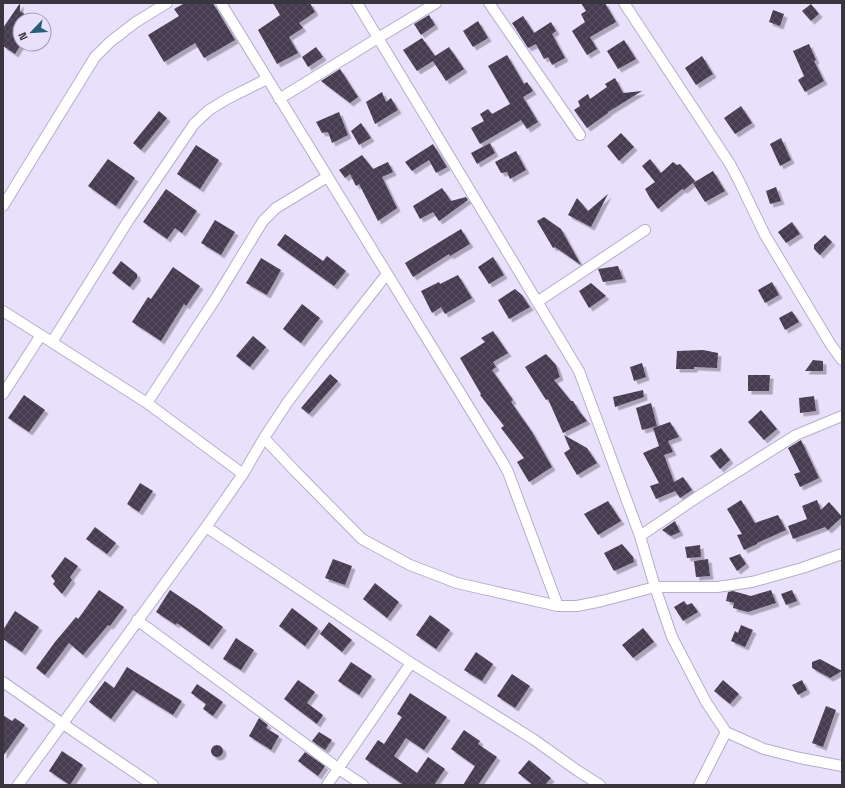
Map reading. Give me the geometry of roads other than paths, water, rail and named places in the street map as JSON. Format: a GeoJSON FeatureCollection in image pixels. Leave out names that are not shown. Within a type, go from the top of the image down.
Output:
{"type":"FeatureCollection","features":[{"type":"Feature","properties":{"kind":"street"},"geometry":{"type":"LineString","coordinates":[[3,206],[95,57],[120,34],[136,22],[167,3]]}},
{"type":"Feature","properties":{"kind":"street"},"geometry":{"type":"LineString","coordinates":[[221,3],[279,100],[502,461],[508,472],[558,606]]}},
{"type":"Feature","properties":{"kind":"street"},"geometry":{"type":"LineString","coordinates":[[357,3],[579,371],[640,536],[672,637],[706,702],[726,732],[764,749],[842,766]]}},
{"type":"Feature","properties":{"kind":"street"},"geometry":{"type":"LineString","coordinates":[[279,100],[436,3]]}},
{"type":"Feature","properties":{"kind":"street"},"geometry":{"type":"LineString","coordinates":[[489,3],[580,136]]}},
{"type":"Feature","properties":{"kind":"street"},"geometry":{"type":"LineString","coordinates":[[624,3],[730,164],[765,235],[842,360]]}},
{"type":"Feature","properties":{"kind":"street"},"geometry":{"type":"LineString","coordinates":[[52,342],[128,221],[194,124],[209,110],[227,98],[267,79]]}},
{"type":"Feature","properties":{"kind":"street"},"geometry":{"type":"LineString","coordinates":[[147,403],[216,298],[263,221],[276,208],[328,178]]}},
{"type":"Feature","properties":{"kind":"street"},"geometry":{"type":"LineString","coordinates":[[537,302],[646,230]]}},
{"type":"Feature","properties":{"kind":"street"},"geometry":{"type":"LineString","coordinates":[[18,785],[243,474],[287,403],[387,274]]}},
{"type":"Feature","properties":{"kind":"street"},"geometry":{"type":"LineString","coordinates":[[3,311],[147,403],[243,474]]}},
{"type":"Feature","properties":{"kind":"street"},"geometry":{"type":"LineString","coordinates":[[3,394],[41,336]]}},
{"type":"Feature","properties":{"kind":"street"},"geometry":{"type":"LineString","coordinates":[[640,536],[702,494],[796,435],[842,416]]}},
{"type":"Feature","properties":{"kind":"street"},"geometry":{"type":"LineString","coordinates":[[264,438],[362,539],[410,565],[457,583],[558,606],[577,606],[655,587],[717,588],[752,582],[802,568],[842,554]]}},
{"type":"Feature","properties":{"kind":"street"},"geometry":{"type":"LineString","coordinates":[[206,526],[411,663],[533,739],[600,785]]}},
{"type":"Feature","properties":{"kind":"street"},"geometry":{"type":"LineString","coordinates":[[137,620],[339,769],[363,785]]}},
{"type":"Feature","properties":{"kind":"street"},"geometry":{"type":"LineString","coordinates":[[327,785],[411,663]]}},
{"type":"Feature","properties":{"kind":"street"},"geometry":{"type":"LineString","coordinates":[[3,682],[153,785]]}},
{"type":"Feature","properties":{"kind":"street"},"geometry":{"type":"LineString","coordinates":[[699,785],[726,732]]}}]}
